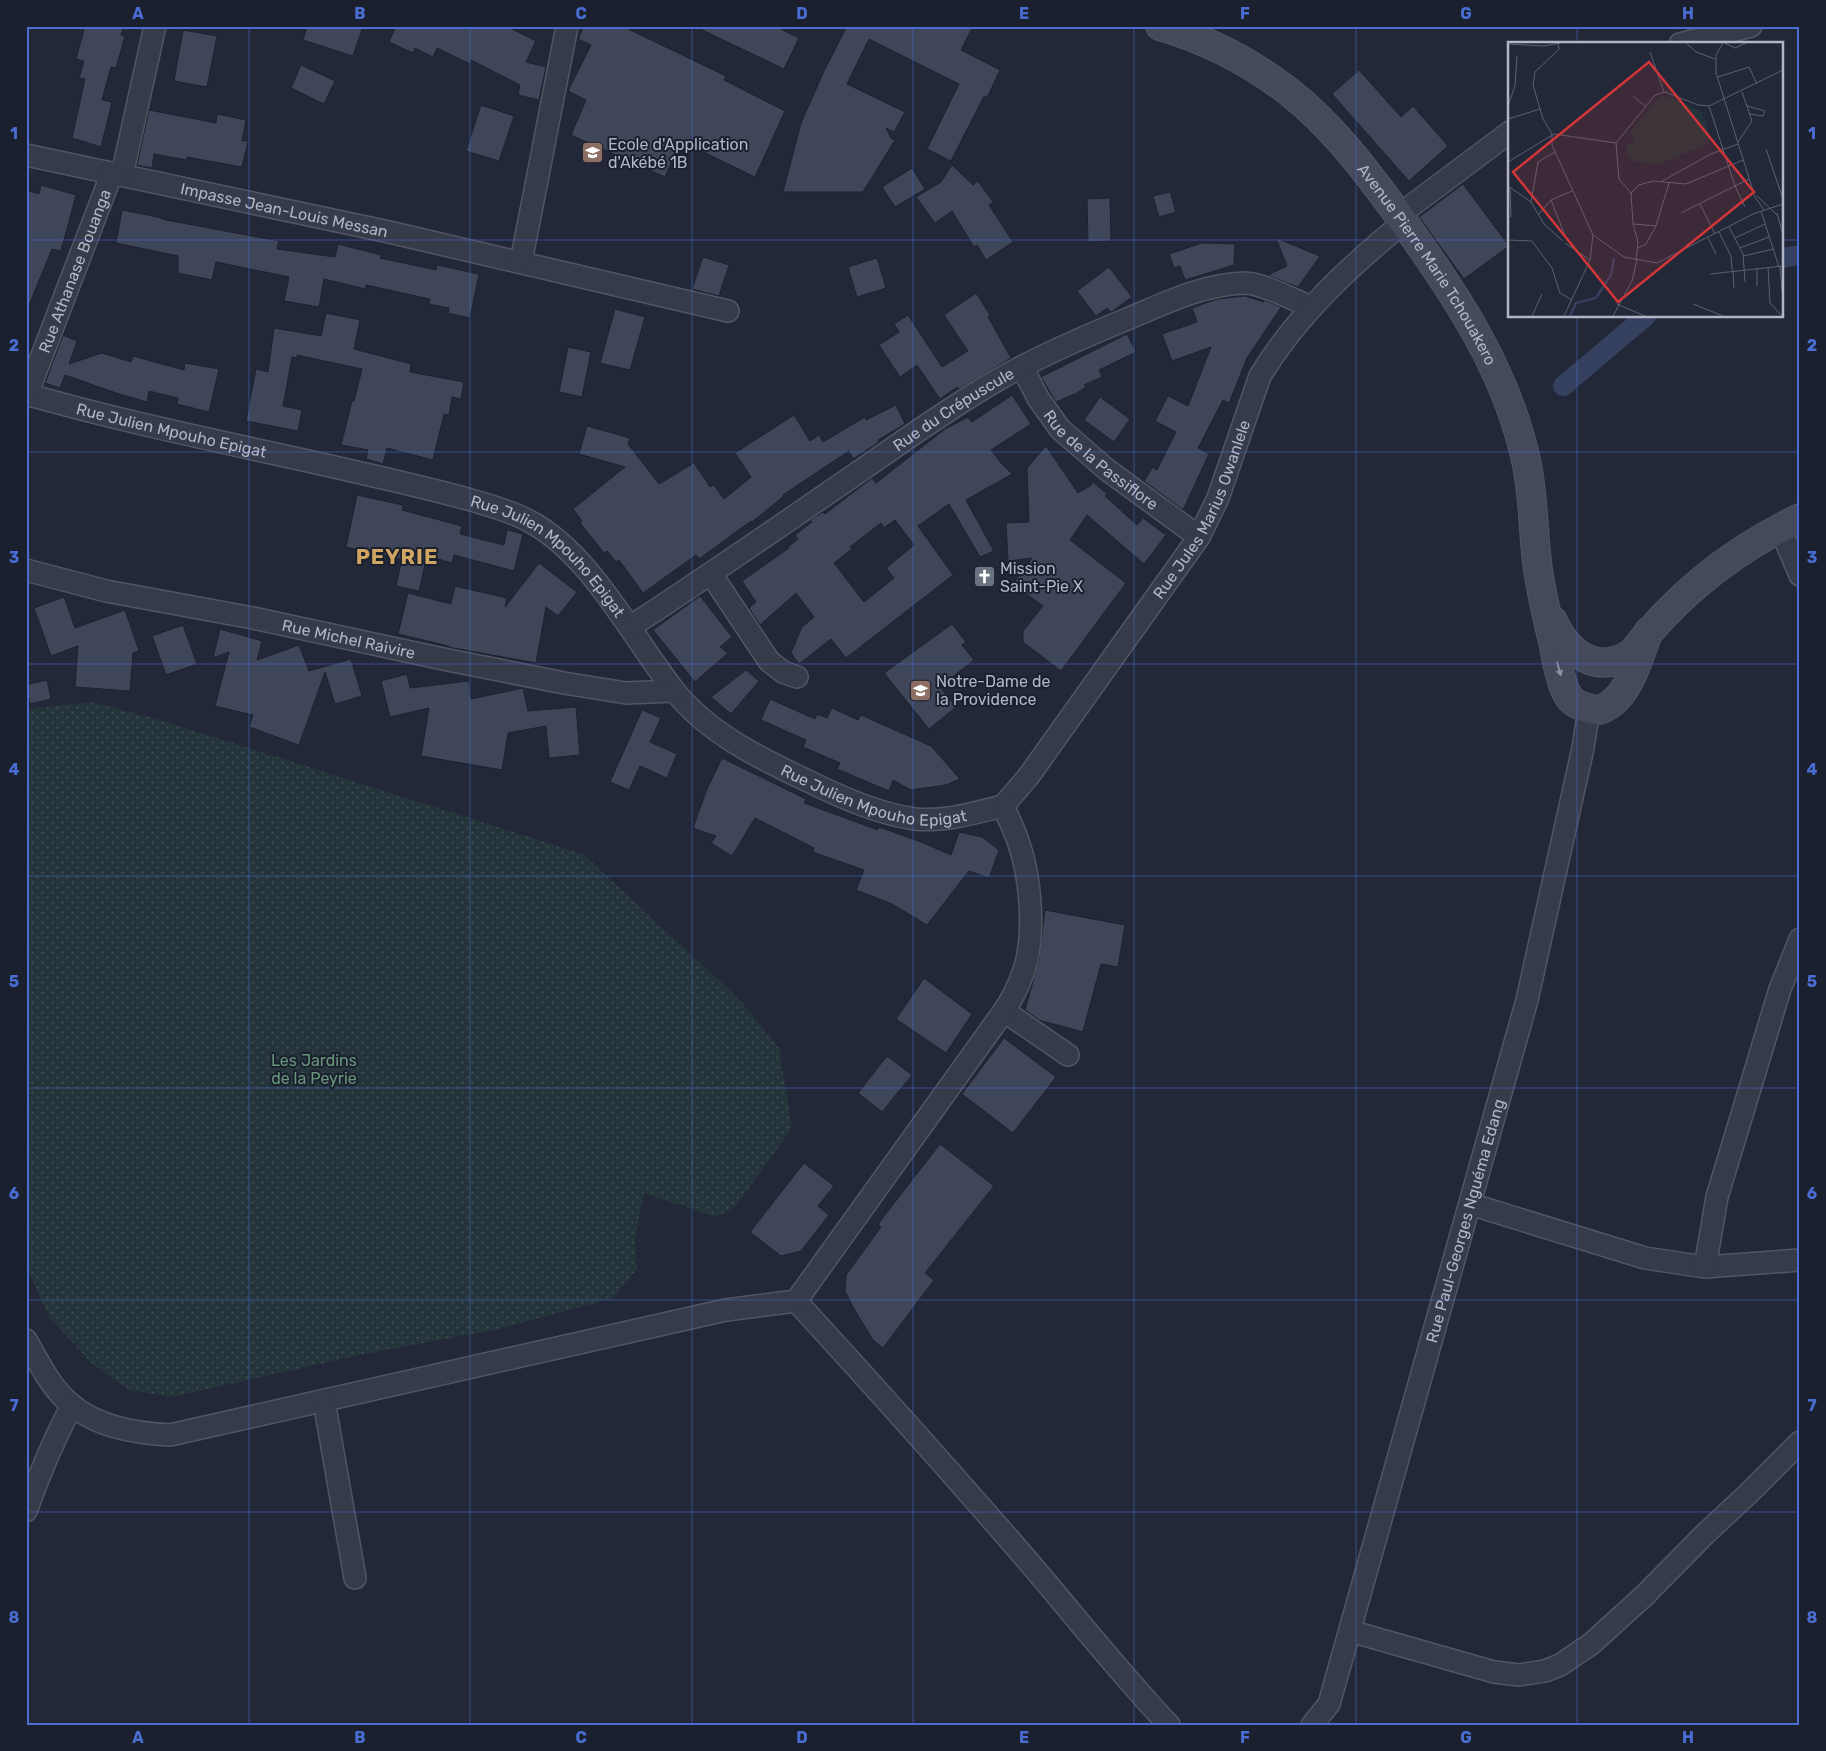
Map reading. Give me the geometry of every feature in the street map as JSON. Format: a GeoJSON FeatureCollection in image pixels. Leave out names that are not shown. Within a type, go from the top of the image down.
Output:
{"type":"FeatureCollection","features":[{"type":"Feature","properties":{"kind":"main road","name":"Avenue Pierre Marie Tchouakero"},"geometry":{"type":"LineString","coordinates":[[1160,26],[1186,34],[1219,49],[1255,69],[1288,91],[1316,115],[1341,140],[1401,219],[1458,301],[1476,330],[1509,402],[1527,465],[1538,569],[1545,604]]}},
{"type":"Feature","properties":{"kind":"main road"},"geometry":{"type":"LineString","coordinates":[[1545,604],[1558,632],[1574,652],[1587,660],[1600,663],[1625,657],[1632,652],[1675,603],[1709,573],[1790,523]]}},
{"type":"Feature","properties":{"kind":"main road"},"geometry":{"type":"LineString","coordinates":[[1545,604],[1556,655],[1568,697],[1576,704],[1590,709],[1601,710],[1622,693],[1649,631]]}},
{"type":"Feature","properties":{"kind":"street","name":"Rue Athanase Bouanga"},"geometry":{"type":"LineString","coordinates":[[27,396],[117,174],[155,26]]}},
{"type":"Feature","properties":{"kind":"street"},"geometry":{"type":"LineString","coordinates":[[531,265],[567,26]]}},
{"type":"Feature","properties":{"kind":"street"},"geometry":{"type":"LineString","coordinates":[[1688,42],[1750,26]]}},
{"type":"Feature","properties":{"kind":"street","name":"Rue Jules Marius Owanlele"},"geometry":{"type":"LineString","coordinates":[[1003,806],[1028,777],[1199,537],[1218,498],[1260,376],[1270,360],[1311,307],[1401,219],[1508,134]]}},
{"type":"Feature","properties":{"kind":"street","name":"Impasse Jean-Louis Messan"},"geometry":{"type":"LineString","coordinates":[[26,155],[389,232],[728,311]]}},
{"type":"Feature","properties":{"kind":"street","name":"Rue du Crépuscule"},"geometry":{"type":"LineString","coordinates":[[630,627],[711,574],[934,420],[994,382],[1022,367],[1170,301],[1219,286],[1247,283],[1271,290],[1311,307]]}},
{"type":"Feature","properties":{"kind":"street","name":"Rue de la Passiflore"},"geometry":{"type":"LineString","coordinates":[[1022,367],[1038,398],[1060,429],[1106,469],[1199,537]]}},
{"type":"Feature","properties":{"kind":"street","name":"Rue Julien Mpouho Epigat"},"geometry":{"type":"LineString","coordinates":[[27,396],[119,419],[436,490],[501,509],[530,522],[558,542],[580,563],[605,592],[674,691],[696,713],[722,734],[747,750],[823,788],[865,806],[893,814],[916,819],[946,820],[1003,806]]}},
{"type":"Feature","properties":{"kind":"street"},"geometry":{"type":"LineString","coordinates":[[1790,523],[1800,575]]}},
{"type":"Feature","properties":{"kind":"street","name":"Rue Michel Raivire"},"geometry":{"type":"LineString","coordinates":[[26,570],[106,591],[253,618],[564,683],[626,693],[674,691]]}},
{"type":"Feature","properties":{"kind":"street"},"geometry":{"type":"LineString","coordinates":[[711,574],[769,661],[783,672],[797,677]]}},
{"type":"Feature","properties":{"kind":"street","name":"Rue Paul-Georges Nguéma Edang"},"geometry":{"type":"LineString","coordinates":[[1312,1725],[1329,1704],[1527,1000],[1590,709]]}},
{"type":"Feature","properties":{"kind":"street"},"geometry":{"type":"LineString","coordinates":[[26,1340],[63,1397],[82,1413],[114,1427],[144,1434],[170,1435],[726,1310],[796,1301],[1015,993],[1024,971],[1031,917],[1028,879],[1018,842],[1003,806]]}},
{"type":"Feature","properties":{"kind":"street"},"geometry":{"type":"LineString","coordinates":[[1705,1267],[1717,1197],[1780,989],[1800,939]]}},
{"type":"Feature","properties":{"kind":"street"},"geometry":{"type":"LineString","coordinates":[[1004,1011],[1068,1055]]}},
{"type":"Feature","properties":{"kind":"street"},"geometry":{"type":"LineString","coordinates":[[1470,1204],[1644,1258],[1705,1267],[1800,1260]]}},
{"type":"Feature","properties":{"kind":"street"},"geometry":{"type":"LineString","coordinates":[[796,1301],[1001,1530],[1143,1697],[1170,1725]]}},
{"type":"Feature","properties":{"kind":"street"},"geometry":{"type":"LineString","coordinates":[[324,1401],[355,1578]]}},
{"type":"Feature","properties":{"kind":"street"},"geometry":{"type":"LineString","coordinates":[[26,1511],[60,1428],[72,1405]]}},
{"type":"Feature","properties":{"kind":"street"},"geometry":{"type":"LineString","coordinates":[[1350,1631],[1494,1672],[1519,1675],[1545,1671],[1560,1665],[1591,1644],[1644,1596],[1800,1442]]}},
{"type":"Feature","properties":{"kind":"green space","name":"Les Jardins de la Peyrie"},"geometry":{"type":"Polygon","coordinates":[[[93,702],[170,723],[583,854],[740,1000],[779,1048],[792,1128],[736,1206],[717,1217],[644,1193],[635,1239],[637,1269],[613,1298],[499,1329],[364,1354],[172,1397],[129,1390],[90,1362],[49,1317],[26,1266],[26,712],[37,708],[93,702]]]}},
{"type":"Feature","properties":{"kind":"building"},"geometry":{"type":"Polygon","coordinates":[[[85,26],[124,26],[121,35],[125,36],[116,68],[111,67],[102,100],[112,102],[101,147],[72,138],[85,79],[79,78],[84,61],[76,59],[85,26]]]}},
{"type":"Feature","properties":{"kind":"building"},"geometry":{"type":"Polygon","coordinates":[[[307,26],[363,26],[353,56],[303,40],[307,26]]]}},
{"type":"Feature","properties":{"kind":"building"},"geometry":{"type":"Polygon","coordinates":[[[396,26],[506,26],[536,41],[526,62],[546,67],[539,100],[518,95],[520,85],[471,60],[470,64],[437,48],[433,57],[415,48],[413,53],[389,42],[396,26]]]}},
{"type":"Feature","properties":{"kind":"building"},"geometry":{"type":"Polygon","coordinates":[[[584,26],[622,26],[726,76],[724,80],[785,111],[755,177],[689,145],[687,149],[679,145],[665,177],[571,135],[586,100],[568,91],[591,45],[578,39],[584,26]]]}},
{"type":"Feature","properties":{"kind":"building"},"geometry":{"type":"Polygon","coordinates":[[[694,26],[775,26],[799,38],[784,69],[694,26]]]}},
{"type":"Feature","properties":{"kind":"building"},"geometry":{"type":"Polygon","coordinates":[[[843,26],[973,26],[961,50],[1000,70],[987,98],[984,96],[951,161],[927,149],[959,84],[869,39],[847,84],[905,112],[894,132],[886,128],[891,138],[895,140],[863,192],[783,192],[801,123],[846,28],[843,26]]]}},
{"type":"Feature","properties":{"kind":"building"},"geometry":{"type":"Polygon","coordinates":[[[183,30],[217,36],[207,87],[174,81],[183,30]]]}},
{"type":"Feature","properties":{"kind":"building"},"geometry":{"type":"Polygon","coordinates":[[[301,65],[335,81],[324,104],[291,88],[301,65]]]}},
{"type":"Feature","properties":{"kind":"building"},"geometry":{"type":"Polygon","coordinates":[[[1359,70],[1401,117],[1413,106],[1448,146],[1409,181],[1332,94],[1359,70]]]}},
{"type":"Feature","properties":{"kind":"building"},"geometry":{"type":"Polygon","coordinates":[[[481,105],[514,116],[499,161],[466,151],[481,105]]]}},
{"type":"Feature","properties":{"kind":"building"},"geometry":{"type":"Polygon","coordinates":[[[149,110],[216,123],[217,114],[246,120],[242,141],[248,141],[242,167],[187,157],[187,160],[154,154],[152,168],[137,165],[149,110]]]}},
{"type":"Feature","properties":{"kind":"building"},"geometry":{"type":"Polygon","coordinates":[[[952,165],[973,185],[978,181],[993,202],[989,205],[1013,242],[986,260],[977,245],[974,247],[952,211],[935,223],[916,197],[941,182],[952,165]]]}},
{"type":"Feature","properties":{"kind":"building"},"geometry":{"type":"Polygon","coordinates":[[[912,168],[925,189],[895,207],[882,187],[912,168]]]}},
{"type":"Feature","properties":{"kind":"building"},"geometry":{"type":"Polygon","coordinates":[[[1463,184],[1508,247],[1464,279],[1419,217],[1463,184]]]}},
{"type":"Feature","properties":{"kind":"building"},"geometry":{"type":"Polygon","coordinates":[[[41,185],[76,195],[61,251],[52,249],[27,310],[26,190],[39,194],[41,185]]]}},
{"type":"Feature","properties":{"kind":"building"},"geometry":{"type":"Polygon","coordinates":[[[1170,192],[1176,212],[1159,217],[1153,196],[1170,192]]]}},
{"type":"Feature","properties":{"kind":"building"},"geometry":{"type":"Polygon","coordinates":[[[1110,198],[1111,241],[1088,242],[1087,199],[1110,198]]]}},
{"type":"Feature","properties":{"kind":"building"},"geometry":{"type":"Polygon","coordinates":[[[122,210],[279,241],[277,249],[335,257],[338,244],[381,255],[380,258],[436,270],[437,265],[479,274],[470,318],[448,313],[449,308],[429,304],[430,299],[366,285],[365,289],[324,279],[319,307],[284,301],[289,277],[216,262],[212,280],[178,273],[178,256],[116,243],[122,210]]]}},
{"type":"Feature","properties":{"kind":"building"},"geometry":{"type":"Polygon","coordinates":[[[1276,238],[1320,256],[1298,287],[1269,276],[1287,266],[1276,238]]]}},
{"type":"Feature","properties":{"kind":"building"},"geometry":{"type":"Polygon","coordinates":[[[1202,243],[1235,244],[1234,265],[1185,280],[1180,266],[1174,268],[1169,254],[1202,243]]]}},
{"type":"Feature","properties":{"kind":"building"},"geometry":{"type":"Polygon","coordinates":[[[703,257],[729,265],[719,296],[692,289],[703,257]]]}},
{"type":"Feature","properties":{"kind":"building"},"geometry":{"type":"Polygon","coordinates":[[[877,258],[886,288],[857,297],[848,267],[877,258]]]}},
{"type":"Feature","properties":{"kind":"building"},"geometry":{"type":"Polygon","coordinates":[[[1109,267],[1132,297],[1113,311],[1111,312],[1107,308],[1096,316],[1077,291],[1109,267]]]}},
{"type":"Feature","properties":{"kind":"building"},"geometry":{"type":"Polygon","coordinates":[[[976,293],[990,315],[988,317],[1011,358],[959,389],[957,387],[940,399],[917,365],[900,377],[879,345],[899,332],[894,324],[908,315],[942,367],[968,351],[944,315],[976,293]]]}},
{"type":"Feature","properties":{"kind":"building"},"geometry":{"type":"Polygon","coordinates":[[[1245,296],[1264,302],[1264,300],[1281,307],[1247,358],[1229,403],[1223,400],[1198,448],[1209,454],[1183,510],[1144,481],[1153,467],[1157,470],[1176,432],[1155,421],[1168,396],[1188,406],[1211,347],[1172,361],[1162,334],[1197,322],[1192,308],[1217,299],[1245,296]]]}},
{"type":"Feature","properties":{"kind":"building"},"geometry":{"type":"Polygon","coordinates":[[[615,309],[645,317],[630,370],[600,363],[615,309]]]}},
{"type":"Feature","properties":{"kind":"building"},"geometry":{"type":"Polygon","coordinates":[[[326,313],[360,320],[354,349],[411,364],[410,372],[464,382],[461,399],[452,397],[449,415],[444,414],[433,460],[387,448],[383,464],[366,459],[368,450],[341,445],[362,369],[297,355],[297,358],[292,357],[283,406],[302,410],[298,431],[246,421],[256,369],[268,372],[274,328],[321,336],[326,313]]]}},
{"type":"Feature","properties":{"kind":"building"},"geometry":{"type":"Polygon","coordinates":[[[1127,334],[1136,352],[1099,370],[1102,377],[1084,385],[1086,387],[1077,393],[1056,402],[1041,377],[1127,334]]]}},
{"type":"Feature","properties":{"kind":"building"},"geometry":{"type":"Polygon","coordinates":[[[63,335],[77,341],[69,364],[102,353],[131,362],[133,356],[184,370],[185,363],[219,369],[209,412],[177,404],[178,398],[149,391],[147,402],[65,375],[60,388],[45,383],[63,335]]]}},
{"type":"Feature","properties":{"kind":"building"},"geometry":{"type":"Polygon","coordinates":[[[568,347],[591,352],[582,397],[559,392],[568,347]]]}},
{"type":"Feature","properties":{"kind":"building"},"geometry":{"type":"Polygon","coordinates":[[[1012,395],[1031,424],[991,450],[1012,474],[966,500],[994,551],[980,557],[949,504],[918,526],[953,575],[846,658],[831,639],[799,664],[791,653],[802,627],[814,617],[796,593],[760,625],[749,608],[756,602],[742,581],[789,548],[798,539],[795,535],[812,522],[810,520],[823,512],[825,514],[872,478],[876,483],[945,429],[968,417],[972,422],[1012,395]],[[895,520],[884,528],[881,523],[850,547],[852,549],[834,563],[864,602],[894,578],[886,568],[914,545],[895,520]]]}},
{"type":"Feature","properties":{"kind":"building"},"geometry":{"type":"Polygon","coordinates":[[[1100,397],[1130,419],[1114,442],[1084,420],[1100,397]]]}},
{"type":"Feature","properties":{"kind":"building"},"geometry":{"type":"Polygon","coordinates":[[[896,405],[905,424],[878,440],[879,442],[853,459],[849,451],[783,495],[752,522],[699,559],[696,555],[643,593],[619,560],[616,562],[607,551],[604,553],[580,523],[582,521],[573,509],[625,467],[579,454],[587,426],[630,438],[628,444],[659,484],[694,463],[710,487],[714,485],[724,499],[751,477],[735,453],[794,415],[810,441],[819,435],[823,442],[865,417],[866,420],[896,405]]]}},
{"type":"Feature","properties":{"kind":"building"},"geometry":{"type":"Polygon","coordinates":[[[1046,446],[1078,493],[1093,482],[1107,494],[1105,496],[1137,525],[1143,518],[1166,535],[1144,564],[1087,515],[1070,540],[1126,583],[1061,671],[1023,642],[1023,631],[1043,606],[1013,584],[1032,558],[1008,561],[1006,523],[1029,522],[1027,468],[1046,446]]]}},
{"type":"Feature","properties":{"kind":"building"},"geometry":{"type":"Polygon","coordinates":[[[357,495],[403,505],[402,510],[462,526],[460,534],[504,545],[507,530],[523,534],[514,571],[454,555],[452,563],[427,556],[419,591],[396,586],[402,559],[346,547],[357,495]]]}},
{"type":"Feature","properties":{"kind":"building"},"geometry":{"type":"Polygon","coordinates":[[[539,563],[577,592],[558,616],[546,607],[536,663],[448,647],[398,634],[408,593],[451,604],[455,586],[507,598],[505,607],[539,563]]]}},
{"type":"Feature","properties":{"kind":"building"},"geometry":{"type":"Polygon","coordinates":[[[700,596],[732,637],[720,647],[728,653],[695,682],[653,630],[700,596]]]}},
{"type":"Feature","properties":{"kind":"building"},"geometry":{"type":"Polygon","coordinates":[[[64,597],[75,628],[125,610],[139,651],[133,653],[130,691],[75,687],[78,646],[51,656],[34,608],[64,597]]]}},
{"type":"Feature","properties":{"kind":"building"},"geometry":{"type":"Polygon","coordinates":[[[952,624],[966,642],[962,645],[974,660],[940,687],[956,707],[929,729],[884,673],[952,624]]]}},
{"type":"Feature","properties":{"kind":"building"},"geometry":{"type":"Polygon","coordinates":[[[183,625],[197,664],[166,675],[152,636],[183,625]]]}},
{"type":"Feature","properties":{"kind":"building"},"geometry":{"type":"Polygon","coordinates":[[[220,629],[262,641],[257,660],[299,645],[309,671],[351,659],[362,696],[335,704],[325,672],[299,745],[249,727],[253,715],[215,706],[229,652],[213,658],[220,629]]]}},
{"type":"Feature","properties":{"kind":"building"},"geometry":{"type":"Polygon","coordinates":[[[746,670],[759,681],[731,714],[711,697],[746,670]]]}},
{"type":"Feature","properties":{"kind":"building"},"geometry":{"type":"Polygon","coordinates":[[[407,674],[410,688],[469,681],[471,699],[523,688],[528,711],[576,707],[580,755],[549,758],[546,726],[508,733],[502,770],[421,756],[429,708],[390,717],[381,681],[407,674]]]}},
{"type":"Feature","properties":{"kind":"building"},"geometry":{"type":"Polygon","coordinates":[[[47,680],[51,699],[30,704],[26,685],[47,680]]]}},
{"type":"Feature","properties":{"kind":"building"},"geometry":{"type":"Polygon","coordinates":[[[770,699],[815,719],[817,714],[827,718],[832,708],[858,720],[861,715],[931,746],[960,779],[946,785],[911,790],[893,780],[889,791],[837,769],[840,763],[803,747],[806,740],[761,720],[770,699]]]}},
{"type":"Feature","properties":{"kind":"building"},"geometry":{"type":"Polygon","coordinates":[[[642,710],[661,718],[650,742],[677,754],[667,778],[640,766],[629,790],[610,782],[642,710]]]}},
{"type":"Feature","properties":{"kind":"building"},"geometry":{"type":"Polygon","coordinates":[[[722,758],[806,799],[804,803],[878,830],[879,827],[951,855],[959,832],[982,837],[999,850],[989,878],[969,871],[927,925],[892,904],[856,890],[864,870],[813,852],[814,848],[755,818],[732,856],[711,843],[716,836],[693,828],[707,789],[722,758]]]}},
{"type":"Feature","properties":{"kind":"building"},"geometry":{"type":"Polygon","coordinates":[[[1045,910],[1125,925],[1118,967],[1101,964],[1083,1032],[1039,1020],[1025,1010],[1039,960],[1045,910]]]}},
{"type":"Feature","properties":{"kind":"building"},"geometry":{"type":"Polygon","coordinates":[[[924,978],[972,1014],[946,1053],[896,1019],[924,978]]]}},
{"type":"Feature","properties":{"kind":"building"},"geometry":{"type":"Polygon","coordinates":[[[1004,1038],[1056,1077],[1013,1133],[962,1094],[1004,1038]]]}},
{"type":"Feature","properties":{"kind":"building"},"geometry":{"type":"Polygon","coordinates":[[[887,1056],[912,1075],[882,1112],[858,1093],[887,1056]]]}},
{"type":"Feature","properties":{"kind":"building"},"geometry":{"type":"Polygon","coordinates":[[[940,1144],[994,1186],[925,1273],[934,1280],[883,1348],[873,1340],[853,1307],[845,1291],[846,1275],[881,1227],[878,1224],[940,1144]]]}},
{"type":"Feature","properties":{"kind":"building"},"geometry":{"type":"Polygon","coordinates":[[[804,1163],[834,1186],[818,1206],[829,1215],[801,1251],[781,1256],[750,1232],[804,1163]]]}},
{"type":"Feature","properties":{"kind":"waterway"},"geometry":{"type":"LineString","coordinates":[[1784,258],[1800,255]]}},
{"type":"Feature","properties":{"kind":"waterway"},"geometry":{"type":"LineString","coordinates":[[1563,386],[1644,318]]}},
{"type":"Feature","properties":{"kind":"place","name":"Ecole d'Application d'Akébé 1B"},"geometry":{"type":"Point","coordinates":[592,153]}},
{"type":"Feature","properties":{"kind":"place","name":"Mission Saint-Pie X"},"geometry":{"type":"Point","coordinates":[984,577]}},
{"type":"Feature","properties":{"kind":"place","name":"Notre-Dame de la Providence"},"geometry":{"type":"Point","coordinates":[920,690]}},
{"type":"Feature","properties":{"kind":"district","name":"PEYRIE"},"geometry":{"type":"Point","coordinates":[397,557]}}]}
